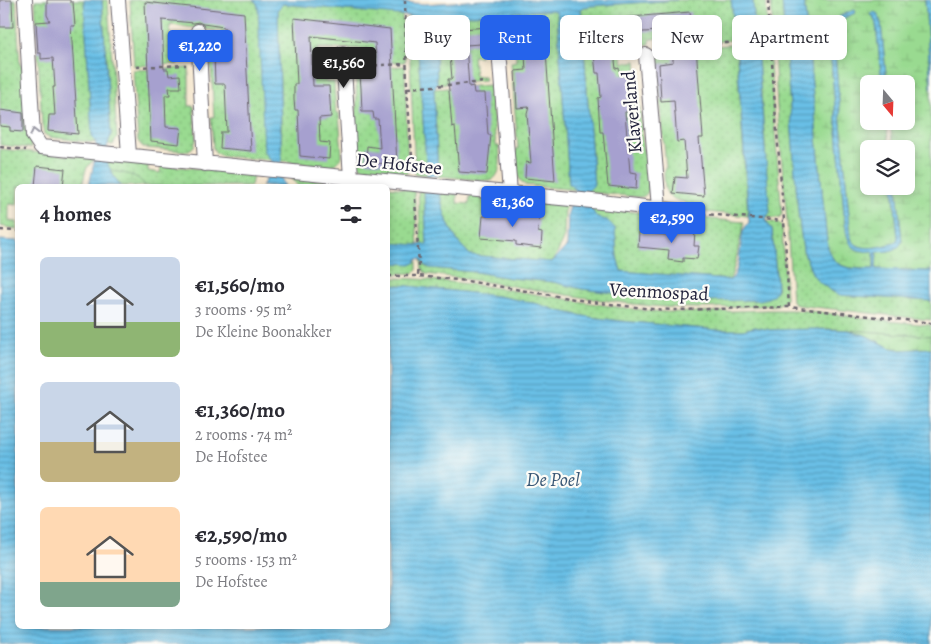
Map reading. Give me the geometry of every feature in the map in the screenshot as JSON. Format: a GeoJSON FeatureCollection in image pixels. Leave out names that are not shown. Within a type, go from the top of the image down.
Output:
{"type":"FeatureCollection","features":[{"type":"Feature","properties":{"kind":"street"},"geometry":{"type":"LineString","coordinates":[[25,0],[33,135],[40,147]]}},
{"type":"Feature","properties":{"kind":"street"},"geometry":{"type":"LineString","coordinates":[[118,0],[129,155]]}},
{"type":"Feature","properties":{"kind":"street"},"geometry":{"type":"LineString","coordinates":[[198,31],[205,164]]}},
{"type":"Feature","properties":{"kind":"street","name":"Klaverland"},"geometry":{"type":"LineString","coordinates":[[646,55],[659,208]]}},
{"type":"Feature","properties":{"kind":"street"},"geometry":{"type":"LineString","coordinates":[[344,60],[350,178]]}},
{"type":"Feature","properties":{"kind":"street"},"geometry":{"type":"LineString","coordinates":[[500,62],[510,193]]}},
{"type":"Feature","properties":{"kind":"street","name":"De Hofstee"},"geometry":{"type":"LineString","coordinates":[[40,147],[564,198],[680,212]]}},
{"type":"Feature","properties":{"kind":"path"},"geometry":{"type":"LineString","coordinates":[[768,0],[769,15]]}},
{"type":"Feature","properties":{"kind":"path"},"geometry":{"type":"LineString","coordinates":[[405,1],[407,88],[415,184],[418,276]]}},
{"type":"Feature","properties":{"kind":"path","name":"Klaverland"},"geometry":{"type":"LineString","coordinates":[[646,55],[714,50],[714,44],[732,43]]}},
{"type":"Feature","properties":{"kind":"path"},"geometry":{"type":"LineString","coordinates":[[344,60],[406,64]]}},
{"type":"Feature","properties":{"kind":"path"},"geometry":{"type":"LineString","coordinates":[[772,60],[789,307]]}},
{"type":"Feature","properties":{"kind":"path"},"geometry":{"type":"LineString","coordinates":[[122,68],[200,64]]}},
{"type":"Feature","properties":{"kind":"path"},"geometry":{"type":"LineString","coordinates":[[407,88],[501,81]]}},
{"type":"Feature","properties":{"kind":"path"},"geometry":{"type":"LineString","coordinates":[[0,147],[32,150],[40,147]]}},
{"type":"Feature","properties":{"kind":"path"},"geometry":{"type":"LineString","coordinates":[[680,212],[784,221]]}},
{"type":"Feature","properties":{"kind":"path"},"geometry":{"type":"LineString","coordinates":[[0,230],[15,231]]}},
{"type":"Feature","properties":{"kind":"path","name":"Veenmospad"},"geometry":{"type":"LineString","coordinates":[[390,276],[418,276],[485,284],[592,302],[652,309],[789,307],[931,323]]}},
{"type":"Feature","properties":{"kind":"green space"},"geometry":{"type":"Polygon","coordinates":[[[0,0],[16,0],[20,65],[22,66],[31,148],[0,145],[0,0]]]}},
{"type":"Feature","properties":{"kind":"green space"},"geometry":{"type":"Polygon","coordinates":[[[35,0],[84,0],[92,135],[96,143],[49,137],[44,134],[35,0]]]}},
{"type":"Feature","properties":{"kind":"green space"},"geometry":{"type":"Polygon","coordinates":[[[102,0],[108,0],[117,138],[113,145],[108,144],[111,135],[102,0]]]}},
{"type":"Feature","properties":{"kind":"green space"},"geometry":{"type":"Polygon","coordinates":[[[130,0],[253,0],[256,2],[258,6],[271,160],[222,156],[216,153],[213,148],[211,117],[214,117],[210,46],[222,46],[222,31],[170,25],[171,51],[177,51],[178,64],[134,66],[130,0]]]}},
{"type":"Feature","properties":{"kind":"green space"},"geometry":{"type":"Polygon","coordinates":[[[677,0],[731,0],[733,15],[732,40],[722,41],[722,15],[652,15],[652,39],[650,39],[650,44],[642,45],[642,15],[581,15],[581,9],[590,6],[677,0]]]}},
{"type":"Feature","properties":{"kind":"green space"},"geometry":{"type":"Polygon","coordinates":[[[753,0],[766,0],[767,15],[754,15],[753,0]]]}},
{"type":"Feature","properties":{"kind":"green space"},"geometry":{"type":"Polygon","coordinates":[[[771,0],[782,0],[783,15],[772,15],[771,0]]]}},
{"type":"Feature","properties":{"kind":"green space"},"geometry":{"type":"Polygon","coordinates":[[[804,0],[925,0],[931,89],[931,271],[876,269],[877,252],[895,249],[902,242],[898,195],[915,195],[915,140],[892,140],[891,130],[915,130],[915,75],[886,75],[881,23],[873,16],[876,24],[881,75],[860,75],[860,130],[887,130],[888,140],[860,140],[860,195],[894,195],[898,238],[895,243],[884,246],[871,248],[859,246],[851,238],[836,60],[847,60],[847,17],[855,13],[854,10],[846,15],[805,15],[804,0]]]}},
{"type":"Feature","properties":{"kind":"green space"},"geometry":{"type":"Polygon","coordinates":[[[283,4],[402,15],[405,62],[369,63],[368,49],[318,48],[320,71],[325,71],[325,82],[334,82],[336,113],[339,113],[342,156],[334,165],[327,166],[282,161],[278,9],[283,4]]]}},
{"type":"Feature","properties":{"kind":"green space"},"geometry":{"type":"Polygon","coordinates":[[[555,10],[557,14],[569,183],[576,190],[525,185],[517,173],[516,149],[518,149],[511,62],[516,60],[550,60],[550,15],[480,15],[480,56],[473,56],[475,76],[484,76],[485,80],[437,84],[436,60],[470,60],[470,15],[555,10]]]}},
{"type":"Feature","properties":{"kind":"green space"},"geometry":{"type":"Polygon","coordinates":[[[732,44],[732,60],[737,60],[748,216],[685,210],[685,202],[672,198],[666,192],[665,187],[664,169],[666,168],[657,60],[722,60],[722,45],[732,44]]]}},
{"type":"Feature","properties":{"kind":"green space"},"geometry":{"type":"Polygon","coordinates":[[[410,60],[419,60],[427,175],[415,174],[410,60]]]}},
{"type":"Feature","properties":{"kind":"green space"},"geometry":{"type":"Polygon","coordinates":[[[585,60],[623,60],[623,63],[636,61],[643,150],[646,150],[649,188],[645,195],[640,197],[587,192],[594,185],[585,60]]]}},
{"type":"Feature","properties":{"kind":"green space"},"geometry":{"type":"Polygon","coordinates":[[[758,60],[770,60],[782,214],[779,218],[766,218],[765,143],[758,60]]]}},
{"type":"Feature","properties":{"kind":"green space"},"geometry":{"type":"Polygon","coordinates":[[[774,60],[787,60],[798,212],[803,250],[812,273],[823,285],[838,295],[931,301],[931,320],[797,305],[792,301],[774,60]]]}},
{"type":"Feature","properties":{"kind":"green space"},"geometry":{"type":"Polygon","coordinates":[[[810,60],[831,60],[844,214],[848,238],[864,251],[872,251],[874,253],[874,269],[843,266],[833,259],[828,246],[810,60]]]}},
{"type":"Feature","properties":{"kind":"green space"},"geometry":{"type":"Polygon","coordinates":[[[405,66],[408,173],[365,170],[359,166],[357,158],[356,68],[405,66]]]}},
{"type":"Feature","properties":{"kind":"green space"},"geometry":{"type":"Polygon","coordinates":[[[189,68],[189,106],[194,106],[196,140],[194,146],[187,151],[146,148],[142,146],[138,141],[133,70],[189,68]]]}},
{"type":"Feature","properties":{"kind":"green space"},"geometry":{"type":"Polygon","coordinates":[[[490,85],[496,146],[499,146],[500,156],[500,166],[497,175],[490,181],[438,176],[434,89],[490,85]]]}},
{"type":"Feature","properties":{"kind":"green space"},"geometry":{"type":"Polygon","coordinates":[[[0,149],[95,158],[86,169],[82,184],[15,184],[15,205],[9,204],[9,221],[15,222],[15,229],[0,226],[0,149]]]}},
{"type":"Feature","properties":{"kind":"green space"},"geometry":{"type":"Polygon","coordinates":[[[106,159],[148,164],[148,171],[160,173],[161,165],[253,174],[251,184],[142,184],[129,175],[108,168],[106,159]]]}},
{"type":"Feature","properties":{"kind":"green space"},"geometry":{"type":"Polygon","coordinates":[[[108,168],[138,178],[144,184],[120,184],[108,168]]]}},
{"type":"Feature","properties":{"kind":"green space"},"geometry":{"type":"Polygon","coordinates":[[[292,179],[357,184],[296,184],[292,179]]]}},
{"type":"Feature","properties":{"kind":"green space"},"geometry":{"type":"Polygon","coordinates":[[[390,187],[414,190],[418,245],[390,243],[390,187]]]}},
{"type":"Feature","properties":{"kind":"green space"},"geometry":{"type":"Polygon","coordinates":[[[418,191],[424,191],[427,245],[421,245],[418,191]]]}},
{"type":"Feature","properties":{"kind":"green space"},"geometry":{"type":"Polygon","coordinates":[[[440,193],[457,194],[457,203],[469,204],[470,196],[565,205],[564,236],[558,252],[552,262],[470,255],[458,242],[451,229],[440,193]]]}},
{"type":"Feature","properties":{"kind":"green space"},"geometry":{"type":"Polygon","coordinates":[[[591,208],[744,222],[730,280],[621,271],[617,257],[615,228],[607,220],[597,218],[591,208]]]}},
{"type":"Feature","properties":{"kind":"green space"},"geometry":{"type":"Polygon","coordinates":[[[766,221],[779,223],[782,227],[786,298],[777,305],[699,308],[652,306],[426,274],[422,269],[421,259],[425,266],[430,268],[553,282],[582,289],[677,301],[759,300],[777,290],[772,229],[766,221]]]}},
{"type":"Feature","properties":{"kind":"green space"},"geometry":{"type":"Polygon","coordinates":[[[417,259],[417,270],[414,273],[390,274],[390,263],[415,262],[417,259]]]}},
{"type":"Feature","properties":{"kind":"green space"},"geometry":{"type":"Polygon","coordinates":[[[390,278],[454,282],[651,311],[797,310],[931,325],[931,336],[835,329],[770,330],[755,327],[743,330],[717,330],[621,321],[559,311],[538,304],[498,296],[400,285],[390,286],[390,278]]]}},
{"type":"Feature","properties":{"kind":"green space"},"geometry":{"type":"Polygon","coordinates":[[[848,330],[931,336],[931,348],[902,350],[891,348],[865,335],[848,330]]]}},
{"type":"Feature","properties":{"kind":"water"},"geometry":{"type":"Polygon","coordinates":[[[84,0],[102,0],[111,135],[108,143],[107,162],[112,174],[120,184],[89,184],[96,143],[92,136],[84,0]]]}},
{"type":"Feature","properties":{"kind":"water"},"geometry":{"type":"Polygon","coordinates":[[[253,0],[377,0],[425,4],[482,0],[677,0],[590,6],[581,9],[581,15],[560,15],[560,55],[557,12],[553,10],[470,15],[405,16],[283,4],[278,9],[282,180],[284,184],[263,184],[268,176],[271,160],[264,152],[258,6],[253,0]]]}},
{"type":"Feature","properties":{"kind":"water"},"geometry":{"type":"Polygon","coordinates":[[[731,0],[753,0],[754,15],[733,15],[731,0]]]}},
{"type":"Feature","properties":{"kind":"water"},"geometry":{"type":"Polygon","coordinates":[[[782,0],[804,0],[805,15],[783,15],[782,0]]]}},
{"type":"Feature","properties":{"kind":"water"},"geometry":{"type":"Polygon","coordinates":[[[925,0],[931,0],[931,89],[925,0]]]}},
{"type":"Feature","properties":{"kind":"water"},"geometry":{"type":"Polygon","coordinates":[[[854,10],[856,11],[847,17],[847,15],[842,15],[854,10]]]}},
{"type":"Feature","properties":{"kind":"water"},"geometry":{"type":"Polygon","coordinates":[[[872,12],[877,13],[881,23],[886,75],[881,75],[876,24],[873,16],[870,15],[872,12]]]}},
{"type":"Feature","properties":{"kind":"water"},"geometry":{"type":"Polygon","coordinates":[[[419,60],[436,60],[437,84],[434,89],[438,176],[427,175],[419,60]]]}},
{"type":"Feature","properties":{"kind":"water"},"geometry":{"type":"Polygon","coordinates":[[[560,60],[585,60],[594,185],[587,192],[591,208],[597,218],[607,220],[615,228],[617,257],[621,271],[730,280],[736,272],[743,232],[749,222],[737,60],[758,60],[770,212],[766,222],[772,229],[777,286],[775,292],[768,298],[759,300],[677,301],[582,289],[553,282],[430,268],[425,266],[421,259],[417,259],[412,264],[390,263],[390,243],[427,244],[424,191],[440,193],[451,229],[458,242],[470,255],[552,262],[567,246],[568,213],[576,190],[569,184],[560,60]]]}},
{"type":"Feature","properties":{"kind":"water"},"geometry":{"type":"Polygon","coordinates":[[[787,60],[810,60],[826,232],[830,253],[833,259],[843,266],[855,269],[874,269],[874,253],[872,251],[858,250],[853,247],[846,232],[831,60],[836,60],[851,238],[859,246],[871,248],[895,243],[898,238],[894,195],[898,195],[902,242],[895,249],[877,252],[876,269],[931,271],[931,301],[838,295],[823,285],[812,273],[803,250],[798,212],[787,60]]]}},
{"type":"Feature","properties":{"kind":"water","name":"De Poel"},"geometry":{"type":"Polygon","coordinates":[[[0,240],[15,241],[15,629],[390,629],[390,286],[400,285],[498,296],[538,304],[559,311],[621,321],[717,330],[743,330],[755,327],[770,330],[848,330],[865,335],[891,348],[902,350],[931,348],[931,644],[0,644],[0,240]]]}},
{"type":"Feature","properties":{"kind":"building"},"geometry":{"type":"Polygon","coordinates":[[[0,0],[12,0],[13,27],[0,27],[0,0]]]}},
{"type":"Feature","properties":{"kind":"building"},"geometry":{"type":"Polygon","coordinates":[[[47,0],[70,0],[70,2],[73,2],[75,26],[71,26],[78,134],[48,131],[49,115],[55,115],[53,58],[41,59],[41,53],[38,53],[36,22],[50,21],[47,15],[47,0]]]}},
{"type":"Feature","properties":{"kind":"building"},"geometry":{"type":"Polygon","coordinates":[[[145,2],[244,13],[251,151],[220,148],[221,132],[227,132],[225,84],[215,84],[214,53],[226,52],[224,27],[198,22],[162,20],[164,69],[168,69],[169,76],[180,75],[181,88],[169,88],[170,95],[165,95],[166,127],[181,128],[179,144],[151,141],[145,2]]]}},
{"type":"Feature","properties":{"kind":"building"},"geometry":{"type":"Polygon","coordinates":[[[690,12],[690,15],[654,15],[690,12]]]}},
{"type":"Feature","properties":{"kind":"building"},"geometry":{"type":"Polygon","coordinates":[[[652,15],[652,32],[642,32],[642,16],[652,15]]]}},
{"type":"Feature","properties":{"kind":"building"},"geometry":{"type":"Polygon","coordinates":[[[294,18],[390,29],[397,165],[366,162],[367,146],[380,148],[378,119],[374,119],[373,112],[362,112],[360,75],[372,75],[371,68],[376,68],[375,43],[311,36],[313,86],[329,86],[331,117],[319,118],[320,142],[330,143],[329,159],[300,156],[298,110],[295,110],[294,100],[294,84],[297,84],[294,18]]]}},
{"type":"Feature","properties":{"kind":"building"},"geometry":{"type":"Polygon","coordinates":[[[470,28],[480,28],[480,44],[470,45],[470,28]]]}},
{"type":"Feature","properties":{"kind":"building"},"geometry":{"type":"Polygon","coordinates":[[[450,60],[467,60],[469,87],[473,86],[474,93],[485,93],[488,135],[491,135],[487,174],[459,172],[455,126],[452,127],[448,79],[452,79],[450,60]]]}},
{"type":"Feature","properties":{"kind":"building"},"geometry":{"type":"Polygon","coordinates":[[[525,60],[547,60],[555,181],[525,178],[526,162],[531,163],[527,114],[529,107],[517,108],[515,71],[526,70],[525,60]]]}},
{"type":"Feature","properties":{"kind":"building"},"geometry":{"type":"Polygon","coordinates":[[[595,60],[615,60],[616,69],[619,68],[620,75],[632,74],[635,111],[625,112],[630,172],[637,173],[636,189],[608,186],[603,132],[600,132],[598,98],[601,97],[599,73],[596,73],[595,60]]]}},
{"type":"Feature","properties":{"kind":"building"},"geometry":{"type":"Polygon","coordinates":[[[673,60],[697,60],[703,138],[699,138],[704,196],[673,193],[675,177],[687,178],[684,141],[677,142],[674,100],[661,101],[659,64],[673,62],[673,60]]]}},
{"type":"Feature","properties":{"kind":"building"},"geometry":{"type":"Polygon","coordinates":[[[0,110],[23,113],[23,132],[10,131],[10,127],[0,126],[0,110]]]}},
{"type":"Feature","properties":{"kind":"building"},"geometry":{"type":"Polygon","coordinates":[[[37,166],[65,169],[63,184],[35,184],[37,166]]]}},
{"type":"Feature","properties":{"kind":"building"},"geometry":{"type":"Polygon","coordinates":[[[488,210],[539,215],[538,232],[542,233],[541,248],[516,245],[516,241],[481,238],[483,216],[488,216],[488,210]]]}},
{"type":"Feature","properties":{"kind":"building"},"geometry":{"type":"Polygon","coordinates":[[[668,228],[695,232],[694,246],[699,246],[697,259],[683,258],[683,262],[668,260],[669,250],[638,247],[639,232],[667,235],[668,228]]]}}]}
